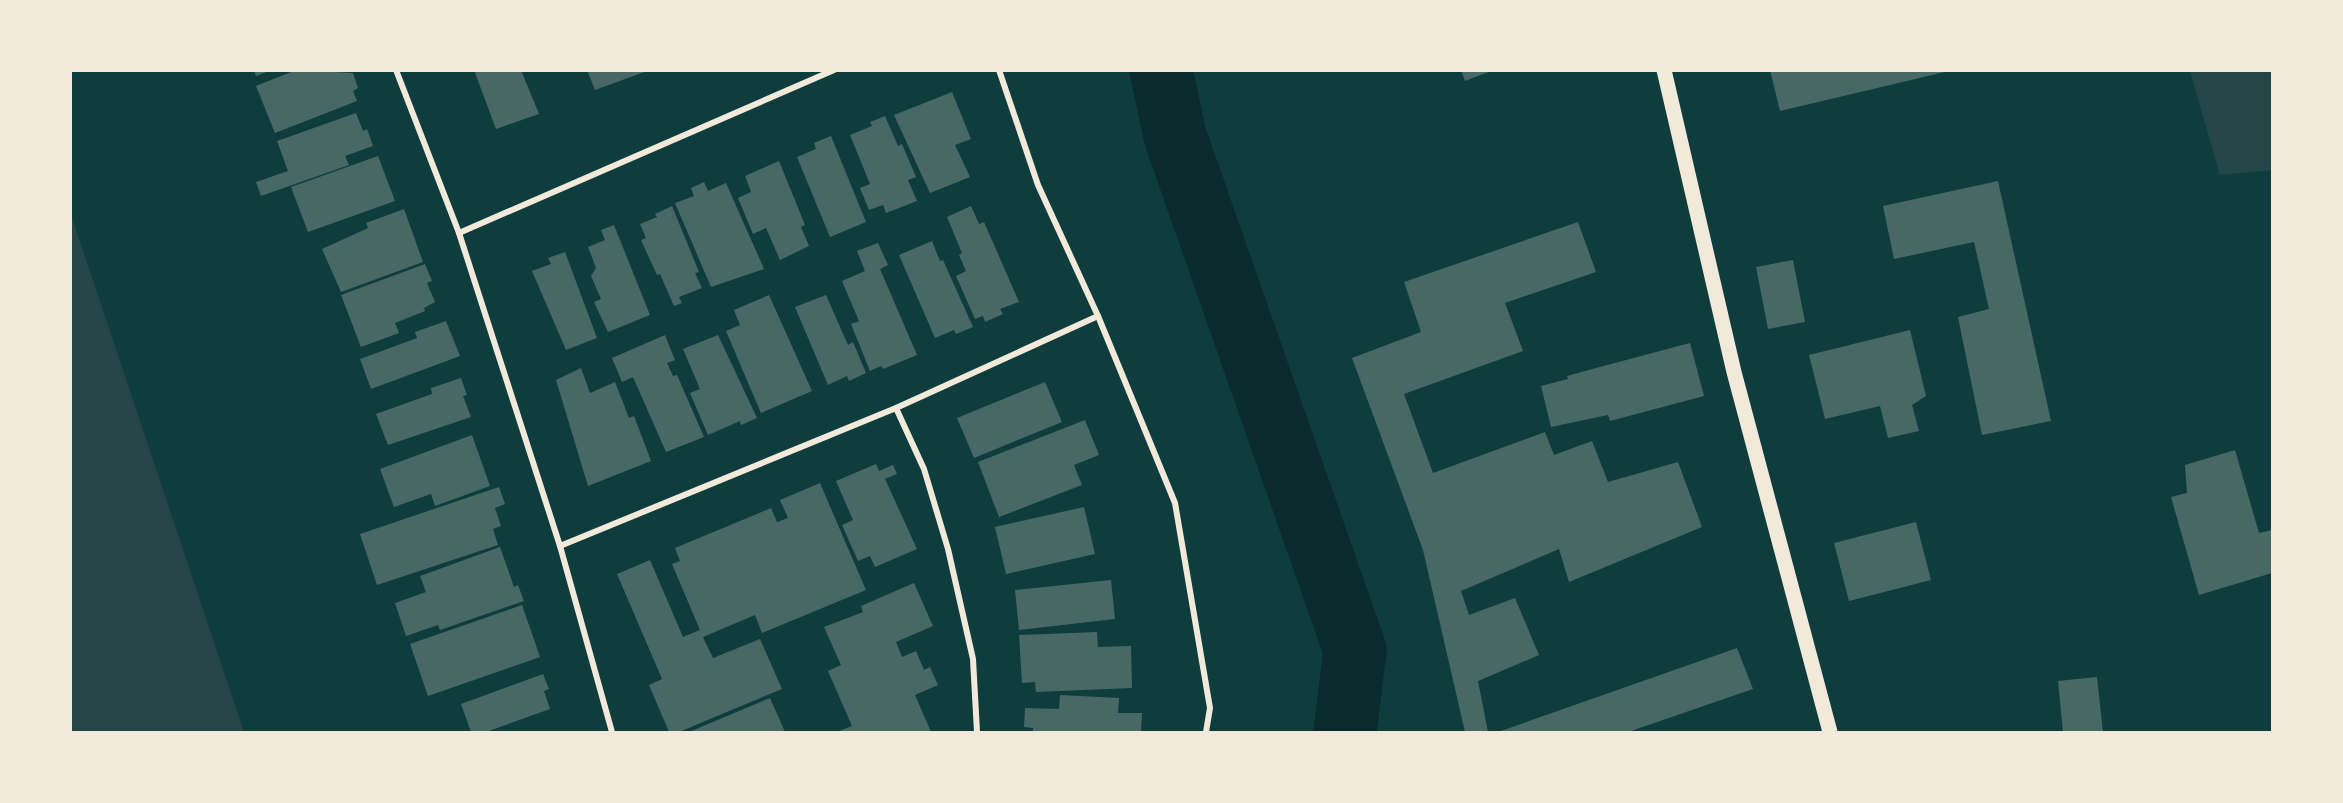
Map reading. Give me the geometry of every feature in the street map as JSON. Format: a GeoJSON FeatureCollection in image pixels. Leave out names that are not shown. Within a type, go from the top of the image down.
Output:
{"type":"FeatureCollection","features":[{"type":"Feature","properties":{"kind":"main road"},"geometry":{"type":"LineString","coordinates":[[1664,70],[1734,372],[1830,732]]}},
{"type":"Feature","properties":{"kind":"street"},"geometry":{"type":"LineString","coordinates":[[396,70],[459,233],[560,546],[612,732]]}},
{"type":"Feature","properties":{"kind":"street"},"geometry":{"type":"LineString","coordinates":[[459,233],[834,70]]}},
{"type":"Feature","properties":{"kind":"street"},"geometry":{"type":"LineString","coordinates":[[999,70],[1038,185],[1098,316],[1175,503],[1210,708],[1206,732]]}},
{"type":"Feature","properties":{"kind":"street"},"geometry":{"type":"LineString","coordinates":[[560,546],[896,408],[1098,316]]}},
{"type":"Feature","properties":{"kind":"street"},"geometry":{"type":"LineString","coordinates":[[896,408],[924,469],[948,549],[972,659],[977,732]]}},
{"type":"Feature","properties":{"kind":"shaded area"},"geometry":{"type":"Polygon","coordinates":[[[2190,71],[2272,71],[2272,170],[2220,175],[2190,71]]]}},
{"type":"Feature","properties":{"kind":"shaded area"},"geometry":{"type":"Polygon","coordinates":[[[71,215],[244,732],[71,732],[71,215]]]}},
{"type":"Feature","properties":{"kind":"building"},"geometry":{"type":"Polygon","coordinates":[[[254,70],[268,70],[269,71],[256,76],[254,70]]]}},
{"type":"Feature","properties":{"kind":"building"},"geometry":{"type":"Polygon","coordinates":[[[296,70],[353,73],[358,88],[353,91],[357,101],[275,133],[256,86],[296,70]]]}},
{"type":"Feature","properties":{"kind":"building"},"geometry":{"type":"Polygon","coordinates":[[[474,70],[521,70],[539,114],[496,129],[474,70]]]}},
{"type":"Feature","properties":{"kind":"building"},"geometry":{"type":"Polygon","coordinates":[[[587,70],[647,70],[647,71],[595,90],[587,70]]]}},
{"type":"Feature","properties":{"kind":"building"},"geometry":{"type":"Polygon","coordinates":[[[1461,70],[1491,70],[1491,71],[1465,81],[1461,70]]]}},
{"type":"Feature","properties":{"kind":"building"},"geometry":{"type":"Polygon","coordinates":[[[1770,70],[1949,70],[1949,71],[1780,111],[1770,70]]]}},
{"type":"Feature","properties":{"kind":"building"},"geometry":{"type":"Polygon","coordinates":[[[952,92],[971,139],[955,145],[970,177],[930,193],[894,115],[952,92]]]}},
{"type":"Feature","properties":{"kind":"building"},"geometry":{"type":"Polygon","coordinates":[[[356,113],[363,131],[367,129],[373,146],[345,156],[349,165],[261,196],[256,182],[288,171],[277,141],[356,113]]]}},
{"type":"Feature","properties":{"kind":"building"},"geometry":{"type":"Polygon","coordinates":[[[885,116],[898,146],[902,144],[916,177],[908,180],[917,201],[886,213],[883,205],[869,210],[860,188],[870,184],[850,135],[872,126],[870,122],[885,116]]]}},
{"type":"Feature","properties":{"kind":"building"},"geometry":{"type":"Polygon","coordinates":[[[831,136],[866,222],[830,237],[797,157],[816,149],[814,143],[831,136]]]}},
{"type":"Feature","properties":{"kind":"building"},"geometry":{"type":"Polygon","coordinates":[[[378,156],[395,201],[308,232],[291,187],[378,156]]]}},
{"type":"Feature","properties":{"kind":"building"},"geometry":{"type":"Polygon","coordinates":[[[779,161],[805,225],[801,227],[809,246],[780,260],[766,228],[753,234],[738,198],[751,192],[745,176],[779,161]]]}},
{"type":"Feature","properties":{"kind":"building"},"geometry":{"type":"Polygon","coordinates":[[[1998,181],[2051,421],[1982,435],[1958,317],[1989,309],[1974,242],[1894,259],[1883,206],[1998,181]]]}},
{"type":"Feature","properties":{"kind":"building"},"geometry":{"type":"Polygon","coordinates":[[[704,182],[708,191],[726,183],[764,269],[711,287],[675,203],[694,196],[691,188],[704,182]]]}},
{"type":"Feature","properties":{"kind":"building"},"geometry":{"type":"Polygon","coordinates":[[[672,206],[699,272],[695,273],[702,288],[679,297],[682,303],[674,306],[641,240],[646,238],[640,224],[657,217],[655,214],[672,206]]]}},
{"type":"Feature","properties":{"kind":"building"},"geometry":{"type":"Polygon","coordinates":[[[971,206],[979,224],[984,222],[1019,302],[1000,309],[1003,314],[985,322],[983,316],[975,319],[956,276],[966,271],[959,255],[962,253],[947,217],[971,206]]]}},
{"type":"Feature","properties":{"kind":"building"},"geometry":{"type":"Polygon","coordinates":[[[404,209],[423,262],[341,292],[322,249],[368,228],[366,223],[404,209]]]}},
{"type":"Feature","properties":{"kind":"building"},"geometry":{"type":"Polygon","coordinates":[[[1578,222],[1596,272],[1505,303],[1523,351],[1404,394],[1433,473],[1545,432],[1554,455],[1592,441],[1608,482],[1678,462],[1702,527],[1569,582],[1559,549],[1461,591],[1469,615],[1515,598],[1539,655],[1478,681],[1488,732],[1465,732],[1423,550],[1352,358],[1421,332],[1404,282],[1578,222]]]}},
{"type":"Feature","properties":{"kind":"building"},"geometry":{"type":"Polygon","coordinates":[[[614,225],[650,315],[608,332],[594,302],[601,299],[591,276],[596,268],[588,247],[605,240],[601,230],[614,225]]]}},
{"type":"Feature","properties":{"kind":"building"},"geometry":{"type":"Polygon","coordinates":[[[932,241],[973,327],[956,334],[954,330],[935,338],[899,255],[932,241]]]}},
{"type":"Feature","properties":{"kind":"building"},"geometry":{"type":"Polygon","coordinates":[[[878,243],[888,265],[880,269],[917,355],[883,369],[881,366],[870,371],[851,324],[859,321],[842,281],[865,271],[857,251],[878,243]]]}},
{"type":"Feature","properties":{"kind":"building"},"geometry":{"type":"Polygon","coordinates":[[[565,252],[597,338],[566,350],[532,271],[551,264],[548,258],[565,252]]]}},
{"type":"Feature","properties":{"kind":"building"},"geometry":{"type":"Polygon","coordinates":[[[1793,260],[1805,322],[1768,329],[1756,267],[1793,260]]]}},
{"type":"Feature","properties":{"kind":"building"},"geometry":{"type":"Polygon","coordinates":[[[425,264],[432,281],[427,283],[435,302],[424,308],[425,311],[395,323],[399,333],[361,347],[341,295],[425,264]]]}},
{"type":"Feature","properties":{"kind":"building"},"geometry":{"type":"Polygon","coordinates":[[[769,295],[812,391],[761,413],[726,331],[740,325],[734,310],[769,295]]]}},
{"type":"Feature","properties":{"kind":"building"},"geometry":{"type":"Polygon","coordinates":[[[826,295],[848,345],[853,342],[866,373],[849,381],[847,376],[828,385],[795,307],[826,295]]]}},
{"type":"Feature","properties":{"kind":"building"},"geometry":{"type":"Polygon","coordinates":[[[446,321],[460,356],[371,389],[360,359],[417,338],[415,332],[446,321]]]}},
{"type":"Feature","properties":{"kind":"building"},"geometry":{"type":"Polygon","coordinates":[[[1910,330],[1926,396],[1912,405],[1919,431],[1888,438],[1880,406],[1825,419],[1809,355],[1910,330]]]}},
{"type":"Feature","properties":{"kind":"building"},"geometry":{"type":"Polygon","coordinates":[[[665,335],[675,360],[667,363],[673,376],[677,375],[704,437],[666,452],[633,377],[622,382],[612,358],[665,335]]]}},
{"type":"Feature","properties":{"kind":"building"},"geometry":{"type":"Polygon","coordinates":[[[718,335],[757,418],[741,425],[740,421],[708,435],[690,393],[700,389],[683,349],[718,335]]]}},
{"type":"Feature","properties":{"kind":"building"},"geometry":{"type":"Polygon","coordinates":[[[1690,343],[1704,396],[1610,421],[1608,415],[1551,427],[1541,386],[1568,379],[1567,376],[1690,343]]]}},
{"type":"Feature","properties":{"kind":"building"},"geometry":{"type":"Polygon","coordinates":[[[581,368],[590,393],[615,382],[629,418],[634,416],[651,461],[588,486],[556,380],[581,368]]]}},
{"type":"Feature","properties":{"kind":"building"},"geometry":{"type":"Polygon","coordinates":[[[461,378],[467,395],[463,396],[471,417],[388,445],[376,414],[432,394],[431,388],[461,378]]]}},
{"type":"Feature","properties":{"kind":"building"},"geometry":{"type":"Polygon","coordinates":[[[1045,382],[1062,422],[974,458],[957,418],[1045,382]]]}},
{"type":"Feature","properties":{"kind":"building"},"geometry":{"type":"Polygon","coordinates":[[[1085,420],[1099,455],[1074,465],[1082,485],[999,517],[978,462],[1085,420]]]}},
{"type":"Feature","properties":{"kind":"building"},"geometry":{"type":"Polygon","coordinates":[[[472,435],[490,486],[435,506],[431,494],[394,507],[380,469],[472,435]]]}},
{"type":"Feature","properties":{"kind":"building"},"geometry":{"type":"Polygon","coordinates":[[[2235,450],[2259,533],[2272,530],[2272,573],[2199,595],[2171,497],[2187,493],[2185,465],[2235,450]]]}},
{"type":"Feature","properties":{"kind":"building"},"geometry":{"type":"Polygon","coordinates":[[[876,464],[879,471],[893,465],[897,474],[885,479],[917,549],[875,567],[870,556],[858,561],[842,525],[853,520],[836,481],[876,464]]]}},
{"type":"Feature","properties":{"kind":"building"},"geometry":{"type":"Polygon","coordinates":[[[820,483],[866,590],[762,633],[755,615],[703,637],[713,658],[760,639],[782,689],[679,732],[669,732],[649,685],[662,679],[617,574],[650,560],[683,637],[700,630],[672,564],[680,561],[675,548],[771,508],[777,522],[788,518],[780,500],[820,483]]]}},
{"type":"Feature","properties":{"kind":"building"},"geometry":{"type":"Polygon","coordinates":[[[499,487],[505,504],[495,508],[501,526],[493,529],[498,545],[377,585],[360,534],[499,487]]]}},
{"type":"Feature","properties":{"kind":"building"},"geometry":{"type":"Polygon","coordinates":[[[1084,507],[1095,554],[1006,574],[995,527],[1084,507]]]}},
{"type":"Feature","properties":{"kind":"building"},"geometry":{"type":"Polygon","coordinates":[[[1916,522],[1931,580],[1849,601],[1834,543],[1916,522]]]}},
{"type":"Feature","properties":{"kind":"building"},"geometry":{"type":"Polygon","coordinates":[[[500,547],[514,587],[518,585],[524,601],[440,630],[438,625],[406,636],[395,603],[426,592],[420,576],[500,547]]]}},
{"type":"Feature","properties":{"kind":"building"},"geometry":{"type":"Polygon","coordinates":[[[1111,580],[1115,619],[1019,630],[1015,590],[1111,580]]]}},
{"type":"Feature","properties":{"kind":"building"},"geometry":{"type":"Polygon","coordinates":[[[914,583],[933,626],[896,642],[902,657],[916,651],[924,670],[930,667],[938,685],[915,695],[931,732],[837,732],[852,726],[828,671],[841,665],[824,627],[863,612],[861,606],[914,583]]]}},
{"type":"Feature","properties":{"kind":"building"},"geometry":{"type":"Polygon","coordinates":[[[522,605],[540,657],[428,696],[410,644],[522,605]]]}},
{"type":"Feature","properties":{"kind":"building"},"geometry":{"type":"Polygon","coordinates":[[[1097,632],[1098,647],[1131,646],[1132,688],[1036,692],[1035,682],[1022,683],[1019,635],[1097,632]]]}},
{"type":"Feature","properties":{"kind":"building"},"geometry":{"type":"Polygon","coordinates":[[[1737,648],[1753,689],[1628,732],[1498,732],[1737,648]]]}},
{"type":"Feature","properties":{"kind":"building"},"geometry":{"type":"Polygon","coordinates":[[[543,674],[549,689],[544,691],[550,709],[486,732],[471,732],[461,704],[543,674]]]}},
{"type":"Feature","properties":{"kind":"building"},"geometry":{"type":"Polygon","coordinates":[[[2097,677],[2103,732],[2063,732],[2058,681],[2097,677]]]}},
{"type":"Feature","properties":{"kind":"building"},"geometry":{"type":"Polygon","coordinates":[[[1060,695],[1119,698],[1118,713],[1142,713],[1141,732],[1033,732],[1033,728],[1024,727],[1025,708],[1059,709],[1060,695]]]}},
{"type":"Feature","properties":{"kind":"building"},"geometry":{"type":"Polygon","coordinates":[[[770,698],[785,732],[689,732],[770,698]]]}},
{"type":"Feature","properties":{"kind":"waterway"},"geometry":{"type":"LineString","coordinates":[[1161,70],[1175,136],[1355,650],[1345,732]]}}]}
